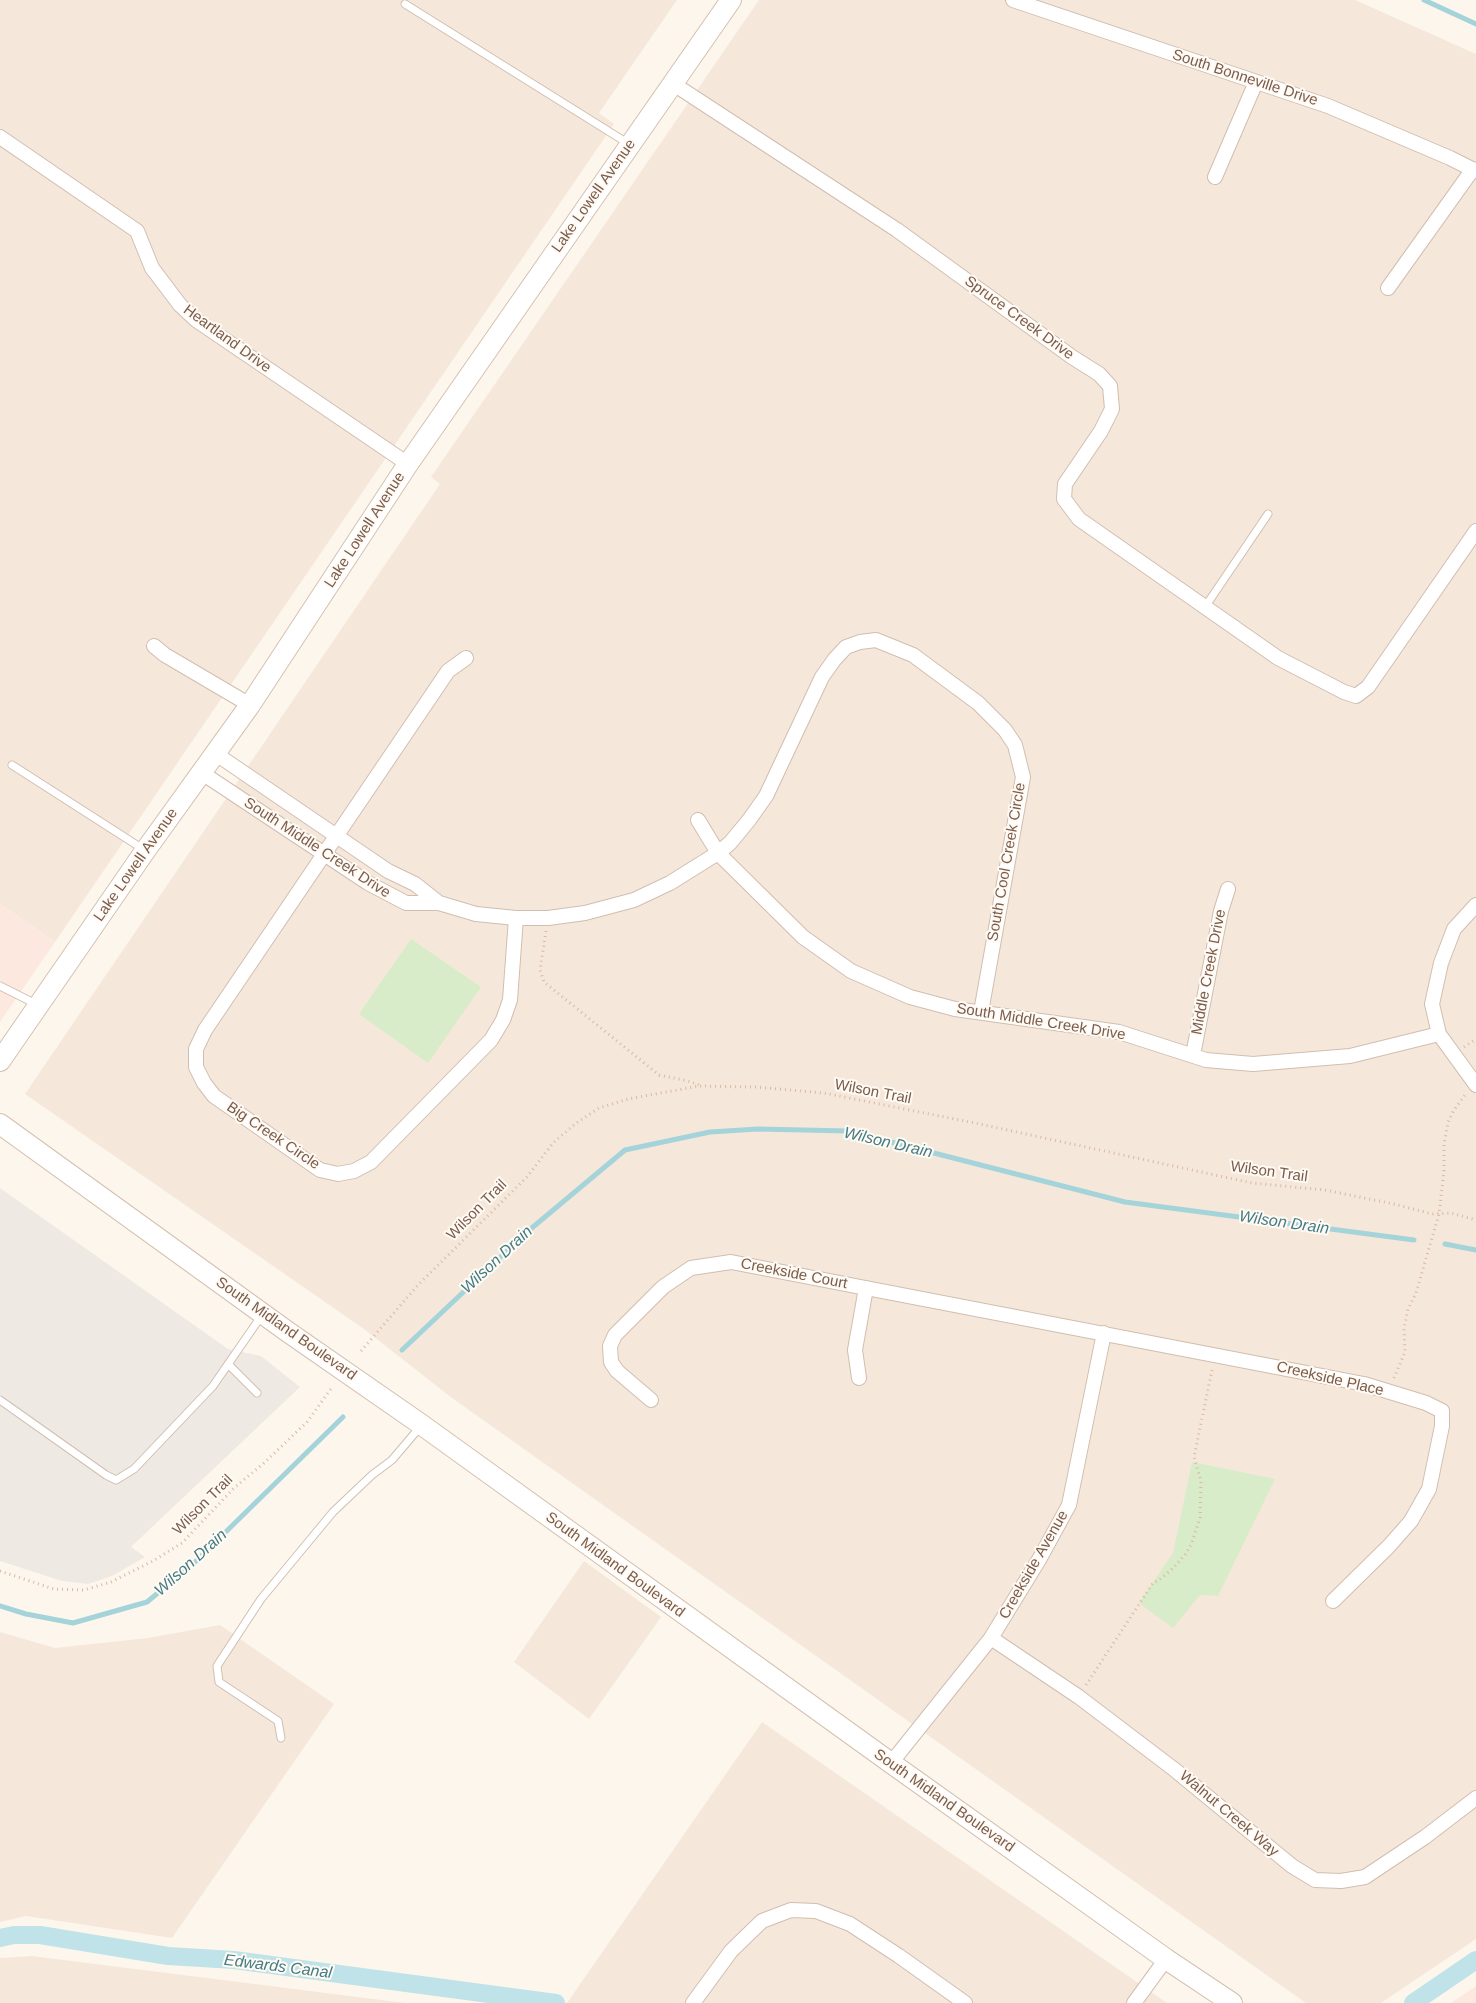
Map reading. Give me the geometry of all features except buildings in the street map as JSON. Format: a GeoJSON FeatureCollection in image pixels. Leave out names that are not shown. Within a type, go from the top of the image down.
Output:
{"type":"FeatureCollection","features":[{"type":"Feature","properties":{"kind":"main road","name":"Lake Lowell Avenue"},"geometry":{"type":"LineString","coordinates":[[0,1061],[145,851],[250,705],[408,464],[731,0]]}},
{"type":"Feature","properties":{"kind":"main road","name":"South Midland Boulevard"},"geometry":{"type":"LineString","coordinates":[[0,1124],[891,1763],[1166,1959],[1232,2003]]}},
{"type":"Feature","properties":{"kind":"street","name":"South Bonneville Drive"},"geometry":{"type":"LineString","coordinates":[[1013,0],[1328,106],[1474,170]]}},
{"type":"Feature","properties":{"kind":"street"},"geometry":{"type":"LineString","coordinates":[[1215,177],[1256,82]]}},
{"type":"Feature","properties":{"kind":"street","name":"Spruce Creek Drive"},"geometry":{"type":"LineString","coordinates":[[672,83],[897,230],[1098,374],[1110,386],[1112,409],[1101,431],[1064,484],[1064,499],[1079,518],[1278,658],[1344,692],[1356,696],[1368,687],[1476,531]]}},
{"type":"Feature","properties":{"kind":"street","name":"Heartland Drive"},"geometry":{"type":"LineString","coordinates":[[0,137],[137,231],[152,268],[180,305],[196,320],[408,464]]}},
{"type":"Feature","properties":{"kind":"street"},"geometry":{"type":"LineString","coordinates":[[1388,288],[1474,170]]}},
{"type":"Feature","properties":{"kind":"street","name":"South Cool Creek Circle"},"geometry":{"type":"LineString","coordinates":[[718,853],[730,843],[766,796],[822,677],[846,647],[860,642],[876,640],[913,655],[978,702],[1005,730],[1015,745],[1023,777],[981,1012]]}},
{"type":"Feature","properties":{"kind":"street"},"geometry":{"type":"LineString","coordinates":[[154,646],[164,655],[250,705]]}},
{"type":"Feature","properties":{"kind":"street","name":"South Middle Creek Drive"},"geometry":{"type":"LineString","coordinates":[[337,837],[448,671],[466,658]]}},
{"type":"Feature","properties":{"kind":"street","name":"South Middle Creek Drive"},"geometry":{"type":"LineString","coordinates":[[216,754],[388,871],[415,884],[439,903]]}},
{"type":"Feature","properties":{"kind":"street","name":"South Middle Creek Drive"},"geometry":{"type":"LineString","coordinates":[[202,773],[382,892],[406,903],[439,903],[476,914],[516,918],[548,918],[585,913],[634,900],[670,883],[718,853]]}},
{"type":"Feature","properties":{"kind":"street","name":"South Middle Creek Drive"},"geometry":{"type":"LineString","coordinates":[[698,820],[718,853],[804,937],[851,971],[910,997],[955,1009],[1120,1032],[1206,1060],[1253,1064],[1350,1056],[1439,1034]]}},
{"type":"Feature","properties":{"kind":"street","name":"Big Creek Circle"},"geometry":{"type":"LineString","coordinates":[[337,837],[205,1030],[196,1050],[196,1067],[204,1083],[214,1096],[320,1170],[338,1174],[354,1171],[371,1162],[491,1040],[503,1020],[510,1000],[516,918]]}},
{"type":"Feature","properties":{"kind":"street","name":"Middle Creek Drive"},"geometry":{"type":"LineString","coordinates":[[1193,1055],[1221,911],[1228,889]]}},
{"type":"Feature","properties":{"kind":"street"},"geometry":{"type":"LineString","coordinates":[[1476,905],[1454,929],[1441,962],[1432,1004],[1439,1034],[1476,1084]]}},
{"type":"Feature","properties":{"kind":"street","name":"Creekside Court"},"geometry":{"type":"LineString","coordinates":[[651,1400],[617,1371],[611,1362],[610,1346],[615,1335],[664,1287],[691,1268],[731,1262],[1021,1318]]}},
{"type":"Feature","properties":{"kind":"street"},"geometry":{"type":"LineString","coordinates":[[859,1378],[855,1350],[866,1288]]}},
{"type":"Feature","properties":{"kind":"street","name":"Creekside Place"},"geometry":{"type":"LineString","coordinates":[[1021,1318],[1364,1384],[1426,1403],[1442,1411],[1442,1426],[1429,1489],[1411,1521],[1389,1546],[1333,1601]]}},
{"type":"Feature","properties":{"kind":"street","name":"Creekside Avenue"},"geometry":{"type":"LineString","coordinates":[[891,1763],[991,1638],[1040,1558],[1069,1505],[1104,1333]]}},
{"type":"Feature","properties":{"kind":"street","name":"Walnut Creek Way"},"geometry":{"type":"LineString","coordinates":[[991,1638],[1079,1697],[1175,1770],[1292,1866],[1315,1880],[1341,1881],[1365,1877],[1425,1837],[1476,1798]]}},
{"type":"Feature","properties":{"kind":"street"},"geometry":{"type":"LineString","coordinates":[[693,2003],[731,1951],[762,1921],[791,1910],[816,1911],[850,1924],[965,2003]]}},
{"type":"Feature","properties":{"kind":"street"},"geometry":{"type":"LineString","coordinates":[[1134,2003],[1166,1959]]}},
{"type":"Feature","properties":{"kind":"lane"},"geometry":{"type":"LineString","coordinates":[[405,4],[629,144]]}},
{"type":"Feature","properties":{"kind":"lane"},"geometry":{"type":"LineString","coordinates":[[1205,607],[1268,514]]}},
{"type":"Feature","properties":{"kind":"lane"},"geometry":{"type":"LineString","coordinates":[[12,765],[145,851]]}},
{"type":"Feature","properties":{"kind":"lane"},"geometry":{"type":"LineString","coordinates":[[0,986],[39,1005]]}},
{"type":"Feature","properties":{"kind":"lane"},"geometry":{"type":"LineString","coordinates":[[0,1400],[106,1475],[116,1480],[134,1470],[213,1386],[263,1314]]}},
{"type":"Feature","properties":{"kind":"lane"},"geometry":{"type":"LineString","coordinates":[[228,1364],[257,1393]]}},
{"type":"Feature","properties":{"kind":"lane"},"geometry":{"type":"LineString","coordinates":[[281,1738],[278,1721],[220,1682],[217,1666],[261,1599],[333,1512],[372,1475],[392,1460],[422,1425]]}},
{"type":"Feature","properties":{"kind":"path"},"geometry":{"type":"LineString","coordinates":[[548,918],[540,970],[544,982],[658,1075],[688,1081],[699,1086]]}},
{"type":"Feature","properties":{"kind":"path"},"geometry":{"type":"LineString","coordinates":[[1388,1392],[1405,1352],[1404,1329],[1408,1309],[1416,1293],[1439,1214],[1444,1171],[1444,1145],[1448,1122],[1463,1096],[1476,1084]]}},
{"type":"Feature","properties":{"kind":"path","name":"Wilson Trail"},"geometry":{"type":"LineString","coordinates":[[360,1351],[418,1285],[526,1177],[553,1144],[575,1124],[599,1108],[628,1099],[699,1086],[756,1087],[824,1093],[1252,1183],[1325,1190],[1432,1214],[1451,1213],[1476,1220]]}},
{"type":"Feature","properties":{"kind":"path"},"geometry":{"type":"LineString","coordinates":[[1079,1697],[1153,1583],[1171,1570],[1185,1555],[1191,1545],[1200,1518],[1200,1481],[1194,1457],[1211,1373],[1218,1355]]}},
{"type":"Feature","properties":{"kind":"path","name":"Wilson Trail"},"geometry":{"type":"LineString","coordinates":[[0,1571],[54,1589],[84,1590],[112,1582],[153,1560],[182,1543],[234,1488],[264,1463],[307,1422],[334,1385]]}},
{"type":"Feature","properties":{"kind":"shaded area"},"geometry":{"type":"Polygon","coordinates":[[[0,0],[677,0],[599,113],[614,124],[55,942],[0,904],[0,0]]]}},
{"type":"Feature","properties":{"kind":"shaded area"},"geometry":{"type":"Polygon","coordinates":[[[759,0],[1355,0],[1476,54],[1476,1939],[1381,2003],[1306,2003],[452,1398],[364,1329],[25,1094],[440,484],[431,477],[759,0]]]}},
{"type":"Feature","properties":{"kind":"shaded area"},"geometry":{"type":"Polygon","coordinates":[[[0,904],[55,942],[0,1022],[0,904]]]}},
{"type":"Feature","properties":{"kind":"shaded area"},"geometry":{"type":"Polygon","coordinates":[[[0,1188],[228,1349],[261,1356],[300,1387],[131,1547],[145,1557],[112,1576],[88,1584],[62,1581],[0,1561],[0,1188]]]}},
{"type":"Feature","properties":{"kind":"shaded area"},"geometry":{"type":"Polygon","coordinates":[[[584,1561],[661,1617],[589,1719],[514,1662],[584,1561]]]}},
{"type":"Feature","properties":{"kind":"shaded area"},"geometry":{"type":"Polygon","coordinates":[[[220,1625],[334,1704],[172,1938],[26,1916],[0,1922],[0,1632],[55,1648],[148,1638],[220,1625]]]}},
{"type":"Feature","properties":{"kind":"shaded area"},"geometry":{"type":"Polygon","coordinates":[[[762,1722],[1167,2003],[567,2003],[762,1722]]]}},
{"type":"Feature","properties":{"kind":"shaded area"},"geometry":{"type":"Polygon","coordinates":[[[32,1956],[405,2003],[0,2003],[0,1958],[32,1956]]]}},
{"type":"Feature","properties":{"kind":"shaded area"},"geometry":{"type":"Polygon","coordinates":[[[1476,1986],[1476,2003],[1451,2003],[1476,1986]]]}},
{"type":"Feature","properties":{"kind":"green space"},"geometry":{"type":"Polygon","coordinates":[[[411,939],[481,987],[428,1063],[359,1014],[411,939]]]}},
{"type":"Feature","properties":{"kind":"green space"},"geometry":{"type":"Polygon","coordinates":[[[1192,1462],[1275,1479],[1218,1596],[1200,1595],[1173,1628],[1139,1603],[1173,1553],[1192,1462]]]}},
{"type":"Feature","properties":{"kind":"waterway"},"geometry":{"type":"LineString","coordinates":[[1424,0],[1476,24]]}},
{"type":"Feature","properties":{"kind":"waterway","name":"Wilson Drain"},"geometry":{"type":"LineString","coordinates":[[402,1350],[527,1232],[625,1150],[710,1132],[758,1129],[848,1131],[1125,1202],[1414,1240]]}},
{"type":"Feature","properties":{"kind":"waterway","name":"Wilson Drain"},"geometry":{"type":"LineString","coordinates":[[1445,1244],[1476,1250]]}},
{"type":"Feature","properties":{"kind":"waterway","name":"Wilson Drain"},"geometry":{"type":"LineString","coordinates":[[0,1606],[26,1614],[73,1623],[147,1602],[194,1563],[343,1417]]}},
{"type":"Feature","properties":{"kind":"waterway","name":"Edwards Canal"},"geometry":{"type":"LineString","coordinates":[[0,1938],[14,1935],[40,1935],[168,1956],[234,1960],[556,2003]]}},
{"type":"Feature","properties":{"kind":"waterway","name":"Edwards Canal"},"geometry":{"type":"LineString","coordinates":[[1413,2003],[1476,1960]]}}]}
